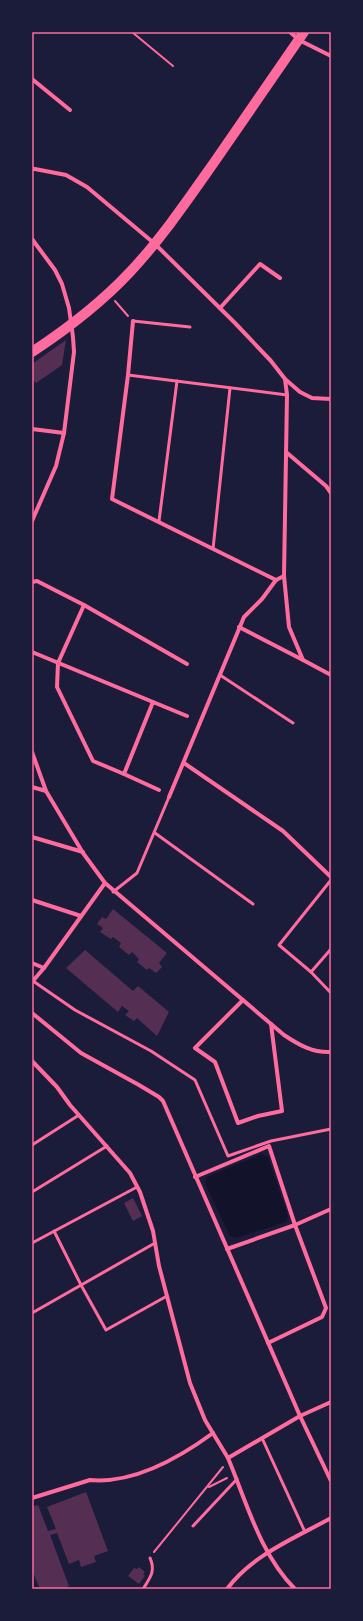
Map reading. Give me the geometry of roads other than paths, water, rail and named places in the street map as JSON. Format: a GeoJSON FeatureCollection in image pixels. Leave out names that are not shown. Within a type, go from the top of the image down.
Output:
{"type":"FeatureCollection","features":[{"type":"Feature","properties":{"kind":"main road"},"geometry":{"type":"LineString","coordinates":[[32,352],[71,326],[109,294],[131,272],[155,244],[180,211],[302,36]]}},
{"type":"Feature","properties":{"kind":"street"},"geometry":{"type":"LineString","coordinates":[[290,32],[302,36],[331,56]]}},
{"type":"Feature","properties":{"kind":"street"},"geometry":{"type":"LineString","coordinates":[[32,79],[70,110]]}},
{"type":"Feature","properties":{"kind":"street"},"geometry":{"type":"LineString","coordinates":[[32,169],[66,175],[87,187],[155,244],[220,308],[271,361],[285,379],[300,392],[312,398],[331,399]]}},
{"type":"Feature","properties":{"kind":"street"},"geometry":{"type":"LineString","coordinates":[[32,239],[55,270],[62,284],[69,308],[74,352],[64,433],[56,466],[32,521]]}},
{"type":"Feature","properties":{"kind":"street"},"geometry":{"type":"LineString","coordinates":[[220,308],[260,264],[280,278]]}},
{"type":"Feature","properties":{"kind":"street"},"geometry":{"type":"LineString","coordinates":[[133,321],[128,374],[112,499],[276,580]]}},
{"type":"Feature","properties":{"kind":"street"},"geometry":{"type":"LineString","coordinates":[[285,379],[287,395],[284,576],[289,627],[303,660]]}},
{"type":"Feature","properties":{"kind":"street"},"geometry":{"type":"LineString","coordinates":[[32,429],[64,433]]}},
{"type":"Feature","properties":{"kind":"street"},"geometry":{"type":"LineString","coordinates":[[286,452],[326,486],[331,493]]}},
{"type":"Feature","properties":{"kind":"street"},"geometry":{"type":"LineString","coordinates":[[169,797],[244,617],[262,599],[276,580],[284,576]]}},
{"type":"Feature","properties":{"kind":"street"},"geometry":{"type":"LineString","coordinates":[[32,582],[37,581],[84,604],[187,664]]}},
{"type":"Feature","properties":{"kind":"street"},"geometry":{"type":"LineString","coordinates":[[84,604],[58,663],[57,687],[93,761],[159,790]]}},
{"type":"Feature","properties":{"kind":"street"},"geometry":{"type":"LineString","coordinates":[[239,627],[331,675]]}},
{"type":"Feature","properties":{"kind":"street"},"geometry":{"type":"LineString","coordinates":[[32,652],[188,716]]}},
{"type":"Feature","properties":{"kind":"street"},"geometry":{"type":"LineString","coordinates":[[124,774],[153,702]]}},
{"type":"Feature","properties":{"kind":"street"},"geometry":{"type":"LineString","coordinates":[[32,752],[46,791],[83,853],[105,883],[271,1024],[300,1046],[321,1052],[331,1052]]}},
{"type":"Feature","properties":{"kind":"street"},"geometry":{"type":"LineString","coordinates":[[184,763],[283,831],[331,876]]}},
{"type":"Feature","properties":{"kind":"street"},"geometry":{"type":"LineString","coordinates":[[32,787],[46,791]]}},
{"type":"Feature","properties":{"kind":"street"},"geometry":{"type":"LineString","coordinates":[[32,837],[83,853]]}},
{"type":"Feature","properties":{"kind":"street"},"geometry":{"type":"LineString","coordinates":[[33,982],[105,883]]}},
{"type":"Feature","properties":{"kind":"street"},"geometry":{"type":"LineString","coordinates":[[32,900],[81,916]]}},
{"type":"Feature","properties":{"kind":"street"},"geometry":{"type":"LineString","coordinates":[[32,964],[44,968]]}},
{"type":"Feature","properties":{"kind":"street"},"geometry":{"type":"LineString","coordinates":[[243,1000],[195,1048],[215,1062],[238,1123],[258,1116],[282,1111],[271,1024]]}},
{"type":"Feature","properties":{"kind":"street"},"geometry":{"type":"LineString","coordinates":[[32,1013],[80,1053],[159,1097],[163,1101],[300,1416],[331,1481]]}},
{"type":"Feature","properties":{"kind":"street"},"geometry":{"type":"LineString","coordinates":[[32,1061],[57,1086],[79,1115],[130,1173],[137,1187],[149,1214],[159,1266],[190,1383],[205,1420],[229,1459],[267,1552],[276,1567],[295,1589]]}},
{"type":"Feature","properties":{"kind":"street"},"geometry":{"type":"LineString","coordinates":[[195,1177],[269,1146],[295,1225],[326,1308],[322,1317],[268,1343]]}},
{"type":"Feature","properties":{"kind":"street"},"geometry":{"type":"LineString","coordinates":[[227,1249],[295,1225],[331,1209]]}},
{"type":"Feature","properties":{"kind":"street"},"geometry":{"type":"LineString","coordinates":[[229,1459],[300,1416],[331,1402]]}},
{"type":"Feature","properties":{"kind":"street"},"geometry":{"type":"LineString","coordinates":[[32,1498],[90,1480],[99,1481],[140,1474],[192,1448],[213,1433]]}},
{"type":"Feature","properties":{"kind":"street"},"geometry":{"type":"LineString","coordinates":[[227,1589],[240,1575],[267,1552],[331,1518]]}},
{"type":"Feature","properties":{"kind":"lane"},"geometry":{"type":"LineString","coordinates":[[133,321],[190,327]]}},
{"type":"Feature","properties":{"kind":"lane"},"geometry":{"type":"LineString","coordinates":[[128,374],[287,395]]}},
{"type":"Feature","properties":{"kind":"lane"},"geometry":{"type":"LineString","coordinates":[[159,521],[177,381]]}},
{"type":"Feature","properties":{"kind":"lane"},"geometry":{"type":"LineString","coordinates":[[213,549],[230,388]]}},
{"type":"Feature","properties":{"kind":"lane"},"geometry":{"type":"LineString","coordinates":[[220,675],[293,722]]}},
{"type":"Feature","properties":{"kind":"lane"},"geometry":{"type":"LineString","coordinates":[[114,892],[137,873],[169,797]]}},
{"type":"Feature","properties":{"kind":"lane"},"geometry":{"type":"LineString","coordinates":[[155,833],[253,904]]}},
{"type":"Feature","properties":{"kind":"lane"},"geometry":{"type":"LineString","coordinates":[[331,880],[279,945],[311,972],[331,993]]}},
{"type":"Feature","properties":{"kind":"lane"},"geometry":{"type":"LineString","coordinates":[[311,972],[331,949]]}},
{"type":"Feature","properties":{"kind":"lane"},"geometry":{"type":"LineString","coordinates":[[33,982],[75,1010],[151,1051],[195,1080],[228,1156],[271,1141],[331,1129]]}},
{"type":"Feature","properties":{"kind":"lane"},"geometry":{"type":"LineString","coordinates":[[32,1145],[79,1115]]}},
{"type":"Feature","properties":{"kind":"lane"},"geometry":{"type":"LineString","coordinates":[[32,1192],[107,1146]]}},
{"type":"Feature","properties":{"kind":"lane"},"geometry":{"type":"LineString","coordinates":[[32,1243],[137,1187]]}},
{"type":"Feature","properties":{"kind":"lane"},"geometry":{"type":"LineString","coordinates":[[54,1231],[81,1285],[106,1330],[167,1296]]}},
{"type":"Feature","properties":{"kind":"lane"},"geometry":{"type":"LineString","coordinates":[[32,1313],[155,1243]]}},
{"type":"Feature","properties":{"kind":"lane"},"geometry":{"type":"LineString","coordinates":[[262,1438],[305,1532]]}},
{"type":"Feature","properties":{"kind":"lane"},"geometry":{"type":"LineString","coordinates":[[193,1526],[236,1477]]}},
{"type":"Feature","properties":{"kind":"lane"},"geometry":{"type":"LineString","coordinates":[[143,1589],[154,1569],[150,1558]]}}]}
